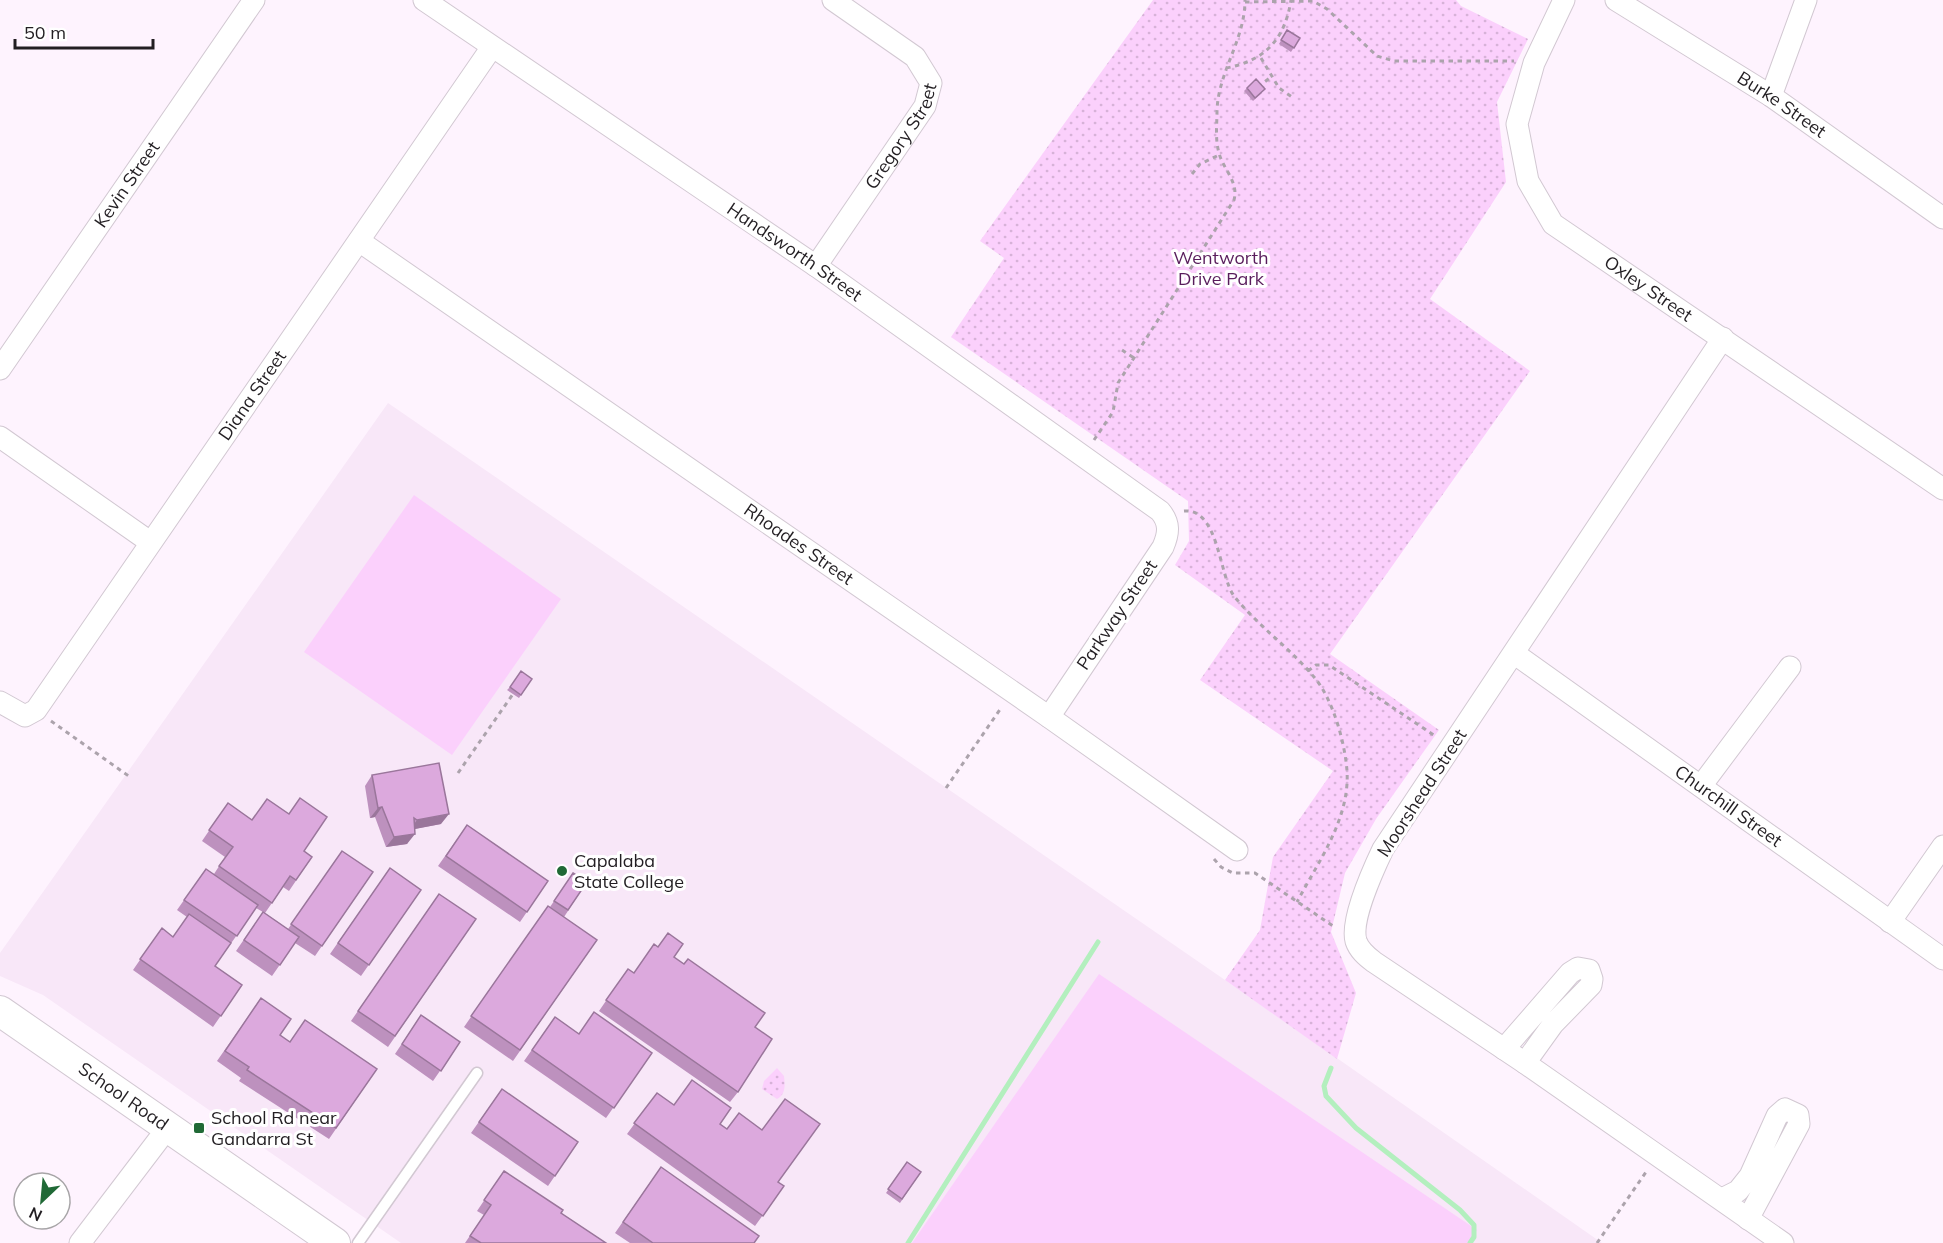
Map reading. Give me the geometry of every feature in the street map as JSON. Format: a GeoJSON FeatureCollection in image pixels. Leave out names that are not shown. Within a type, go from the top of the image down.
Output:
{"type":"FeatureCollection","features":[{"type":"Feature","properties":{"kind":"street","name":"Kevin Street"},"geometry":{"type":"LineString","coordinates":[[0,369],[254,0]]}},
{"type":"Feature","properties":{"kind":"street","name":"Handsworth Street"},"geometry":{"type":"LineString","coordinates":[[424,0],[816,266],[1160,511]]}},
{"type":"Feature","properties":{"kind":"street","name":"Gregory Street"},"geometry":{"type":"LineString","coordinates":[[816,266],[925,106],[930,83],[915,57],[833,0]]}},
{"type":"Feature","properties":{"kind":"street","name":"Oxley Street"},"geometry":{"type":"LineString","coordinates":[[1564,0],[1534,63],[1517,124],[1528,181],[1553,224],[1943,489]]}},
{"type":"Feature","properties":{"kind":"street","name":"Burke Street"},"geometry":{"type":"LineString","coordinates":[[1616,0],[1771,96],[1943,218]]}},
{"type":"Feature","properties":{"kind":"street"},"geometry":{"type":"LineString","coordinates":[[1771,96],[1806,0]]}},
{"type":"Feature","properties":{"kind":"street","name":"Diana Street"},"geometry":{"type":"LineString","coordinates":[[36,710],[492,47]]}},
{"type":"Feature","properties":{"kind":"street","name":"Rhoades Street"},"geometry":{"type":"LineString","coordinates":[[359,241],[1049,717],[1237,850]]}},
{"type":"Feature","properties":{"kind":"street","name":"Moorshead Street"},"geometry":{"type":"LineString","coordinates":[[1723,338],[1515,654],[1383,849],[1357,921],[1356,941],[1363,954],[1374,962],[1525,1063],[1783,1243]]}},
{"type":"Feature","properties":{"kind":"street"},"geometry":{"type":"LineString","coordinates":[[0,437],[150,542]]}},
{"type":"Feature","properties":{"kind":"street","name":"Parkway Street"},"geometry":{"type":"LineString","coordinates":[[1049,717],[1163,547],[1168,527],[1167,519],[1160,511]]}},
{"type":"Feature","properties":{"kind":"street","name":"Churchill Street"},"geometry":{"type":"LineString","coordinates":[[1515,654],[1943,959]]}},
{"type":"Feature","properties":{"kind":"street"},"geometry":{"type":"LineString","coordinates":[[1701,786],[1790,667]]}},
{"type":"Feature","properties":{"kind":"street"},"geometry":{"type":"LineString","coordinates":[[0,702],[25,716],[36,710]]}},
{"type":"Feature","properties":{"kind":"street"},"geometry":{"type":"LineString","coordinates":[[1890,922],[1943,846]]}},
{"type":"Feature","properties":{"kind":"street"},"geometry":{"type":"LineString","coordinates":[[1504,1049],[1570,973],[1578,968],[1589,970],[1592,978],[1591,985],[1553,1024],[1525,1063]]}},
{"type":"Feature","properties":{"kind":"street","name":"School Road"},"geometry":{"type":"LineString","coordinates":[[0,1011],[335,1243]]}},
{"type":"Feature","properties":{"kind":"street"},"geometry":{"type":"LineString","coordinates":[[1722,1199],[1738,1191],[1750,1176],[1777,1116],[1785,1109],[1798,1115],[1799,1124],[1748,1219]]}},
{"type":"Feature","properties":{"kind":"street"},"geometry":{"type":"LineString","coordinates":[[80,1243],[169,1126]]}},
{"type":"Feature","properties":{"kind":"lane"},"geometry":{"type":"LineString","coordinates":[[358,1243],[477,1073]]}},
{"type":"Feature","properties":{"kind":"path"},"geometry":{"type":"LineString","coordinates":[[1227,68],[1261,58],[1278,36],[1291,0]]}},
{"type":"Feature","properties":{"kind":"path"},"geometry":{"type":"LineString","coordinates":[[1093,442],[1113,412],[1118,383],[1234,200],[1233,181],[1219,154],[1217,97],[1243,28],[1245,1],[1313,1],[1377,56],[1394,62],[1502,59],[1534,63]]}},
{"type":"Feature","properties":{"kind":"path"},"geometry":{"type":"LineString","coordinates":[[1261,58],[1279,88],[1292,97]]}},
{"type":"Feature","properties":{"kind":"path"},"geometry":{"type":"LineString","coordinates":[[1258,88],[1271,77]]}},
{"type":"Feature","properties":{"kind":"path"},"geometry":{"type":"LineString","coordinates":[[1192,174],[1200,164],[1219,154]]}},
{"type":"Feature","properties":{"kind":"path"},"geometry":{"type":"LineString","coordinates":[[1122,350],[1134,358]]}},
{"type":"Feature","properties":{"kind":"path"},"geometry":{"type":"LineString","coordinates":[[1184,511],[1194,512],[1209,527],[1233,594],[1316,678],[1335,720],[1347,772],[1335,832],[1297,902]]}},
{"type":"Feature","properties":{"kind":"path"},"geometry":{"type":"LineString","coordinates":[[1308,671],[1316,665],[1329,665],[1423,729],[1453,745]]}},
{"type":"Feature","properties":{"kind":"path"},"geometry":{"type":"LineString","coordinates":[[458,773],[513,694]]}},
{"type":"Feature","properties":{"kind":"path"},"geometry":{"type":"LineString","coordinates":[[946,788],[1003,706]]}},
{"type":"Feature","properties":{"kind":"path"},"geometry":{"type":"LineString","coordinates":[[36,710],[130,777]]}},
{"type":"Feature","properties":{"kind":"path"},"geometry":{"type":"LineString","coordinates":[[1597,1243],[1647,1170]]}},
{"type":"Feature","properties":{"kind":"shaded area","name":"Capalaba State College"},"geometry":{"type":"Polygon","coordinates":[[[388,403],[1602,1243],[401,1243],[43,995],[0,976],[0,953],[388,403]]]}},
{"type":"Feature","properties":{"kind":"green space","name":"Wentworth Drive Park"},"geometry":{"type":"Polygon","coordinates":[[[1153,0],[1456,0],[1461,6],[1528,39],[1497,102],[1506,182],[1430,299],[1530,371],[1330,654],[1439,730],[1376,819],[1345,873],[1331,932],[1356,993],[1337,1059],[1225,980],[1260,930],[1273,857],[1333,771],[1200,680],[1245,615],[1175,565],[1189,541],[1188,501],[951,337],[1004,258],[980,241],[1153,0]]]}},
{"type":"Feature","properties":{"kind":"green space"},"geometry":{"type":"Polygon","coordinates":[[[414,495],[561,599],[452,755],[304,652],[414,495]]]}},
{"type":"Feature","properties":{"kind":"green space"},"geometry":{"type":"Polygon","coordinates":[[[1099,974],[1477,1230],[1469,1243],[912,1243],[1099,974]]]}},
{"type":"Feature","properties":{"kind":"green space"},"geometry":{"type":"Polygon","coordinates":[[[777,1068],[784,1076],[785,1086],[782,1095],[777,1099],[762,1089],[764,1081],[777,1068]]]}},
{"type":"Feature","properties":{"kind":"building"},"geometry":{"type":"Polygon","coordinates":[[[1287,30],[1300,38],[1294,48],[1281,40],[1287,30]]]}},
{"type":"Feature","properties":{"kind":"building"},"geometry":{"type":"Polygon","coordinates":[[[1256,79],[1265,89],[1255,98],[1247,88],[1256,79]]]}},
{"type":"Feature","properties":{"kind":"building"},"geometry":{"type":"Polygon","coordinates":[[[521,671],[532,679],[521,695],[510,687],[521,671]]]}},
{"type":"Feature","properties":{"kind":"building"},"geometry":{"type":"Polygon","coordinates":[[[439,763],[449,814],[417,820],[414,818],[415,834],[394,837],[382,807],[378,808],[372,775],[439,763]]]}},
{"type":"Feature","properties":{"kind":"building"},"geometry":{"type":"Polygon","coordinates":[[[300,798],[327,817],[304,851],[312,857],[296,880],[290,876],[272,903],[219,866],[233,847],[209,830],[228,803],[252,820],[267,799],[289,814],[300,798]]]}},
{"type":"Feature","properties":{"kind":"building"},"geometry":{"type":"Polygon","coordinates":[[[467,825],[548,881],[527,912],[446,856],[467,825]]]}},
{"type":"Feature","properties":{"kind":"building"},"geometry":{"type":"Polygon","coordinates":[[[342,851],[373,872],[322,946],[291,924],[342,851]]]}},
{"type":"Feature","properties":{"kind":"building"},"geometry":{"type":"Polygon","coordinates":[[[390,868],[421,890],[369,965],[338,943],[390,868]]]}},
{"type":"Feature","properties":{"kind":"building"},"geometry":{"type":"Polygon","coordinates":[[[206,869],[258,905],[237,936],[184,900],[206,869]]]}},
{"type":"Feature","properties":{"kind":"building"},"geometry":{"type":"Polygon","coordinates":[[[573,873],[587,882],[568,910],[554,901],[573,873]]]}},
{"type":"Feature","properties":{"kind":"building"},"geometry":{"type":"Polygon","coordinates":[[[439,894],[476,919],[395,1036],[358,1011],[439,894]]]}},
{"type":"Feature","properties":{"kind":"building"},"geometry":{"type":"Polygon","coordinates":[[[548,906],[597,940],[520,1050],[471,1016],[548,906]]]}},
{"type":"Feature","properties":{"kind":"building"},"geometry":{"type":"Polygon","coordinates":[[[263,912],[299,937],[280,965],[244,940],[263,912]]]}},
{"type":"Feature","properties":{"kind":"building"},"geometry":{"type":"Polygon","coordinates":[[[189,914],[231,943],[215,966],[242,985],[221,1016],[140,959],[162,928],[173,937],[189,914]]]}},
{"type":"Feature","properties":{"kind":"building"},"geometry":{"type":"Polygon","coordinates":[[[668,933],[683,944],[674,957],[684,964],[688,959],[765,1013],[755,1027],[772,1039],[738,1092],[606,1000],[628,969],[634,973],[654,944],[658,947],[668,933]]]}},
{"type":"Feature","properties":{"kind":"building"},"geometry":{"type":"Polygon","coordinates":[[[261,998],[291,1019],[280,1035],[290,1042],[305,1020],[377,1069],[336,1128],[247,1070],[249,1067],[225,1051],[261,998]]]}},
{"type":"Feature","properties":{"kind":"building"},"geometry":{"type":"Polygon","coordinates":[[[594,1012],[652,1053],[614,1108],[532,1050],[555,1017],[579,1034],[594,1012]]]}},
{"type":"Feature","properties":{"kind":"building"},"geometry":{"type":"Polygon","coordinates":[[[421,1015],[460,1042],[441,1071],[402,1044],[421,1015]]]}},
{"type":"Feature","properties":{"kind":"building"},"geometry":{"type":"Polygon","coordinates":[[[692,1080],[731,1108],[720,1124],[727,1129],[739,1113],[762,1130],[785,1099],[820,1124],[778,1182],[784,1186],[763,1216],[634,1123],[657,1093],[674,1105],[692,1080]]]}},
{"type":"Feature","properties":{"kind":"building"},"geometry":{"type":"Polygon","coordinates":[[[502,1089],[578,1142],[555,1176],[479,1122],[502,1089]]]}},
{"type":"Feature","properties":{"kind":"building"},"geometry":{"type":"Polygon","coordinates":[[[907,1162],[921,1172],[902,1199],[888,1189],[907,1162]]]}},
{"type":"Feature","properties":{"kind":"building"},"geometry":{"type":"Polygon","coordinates":[[[661,1167],[759,1236],[754,1243],[653,1243],[623,1222],[661,1167]]]}},
{"type":"Feature","properties":{"kind":"building"},"geometry":{"type":"Polygon","coordinates":[[[504,1171],[563,1210],[561,1213],[606,1243],[481,1243],[470,1236],[491,1205],[484,1200],[504,1171]]]}},
{"type":"Feature","properties":{"kind":"waterway"},"geometry":{"type":"LineString","coordinates":[[908,1243],[1098,942]]}},
{"type":"Feature","properties":{"kind":"waterway"},"geometry":{"type":"LineString","coordinates":[[1331,1068],[1324,1086],[1326,1096],[1356,1128],[1460,1210],[1474,1225],[1474,1237],[1470,1243]]}},
{"type":"Feature","properties":{"kind":"place","name":"Capalaba State College"},"geometry":{"type":"Point","coordinates":[562,871]}},
{"type":"Feature","properties":{"kind":"place","name":"School Rd near Gandarra St"},"geometry":{"type":"Point","coordinates":[199,1128]}}]}
